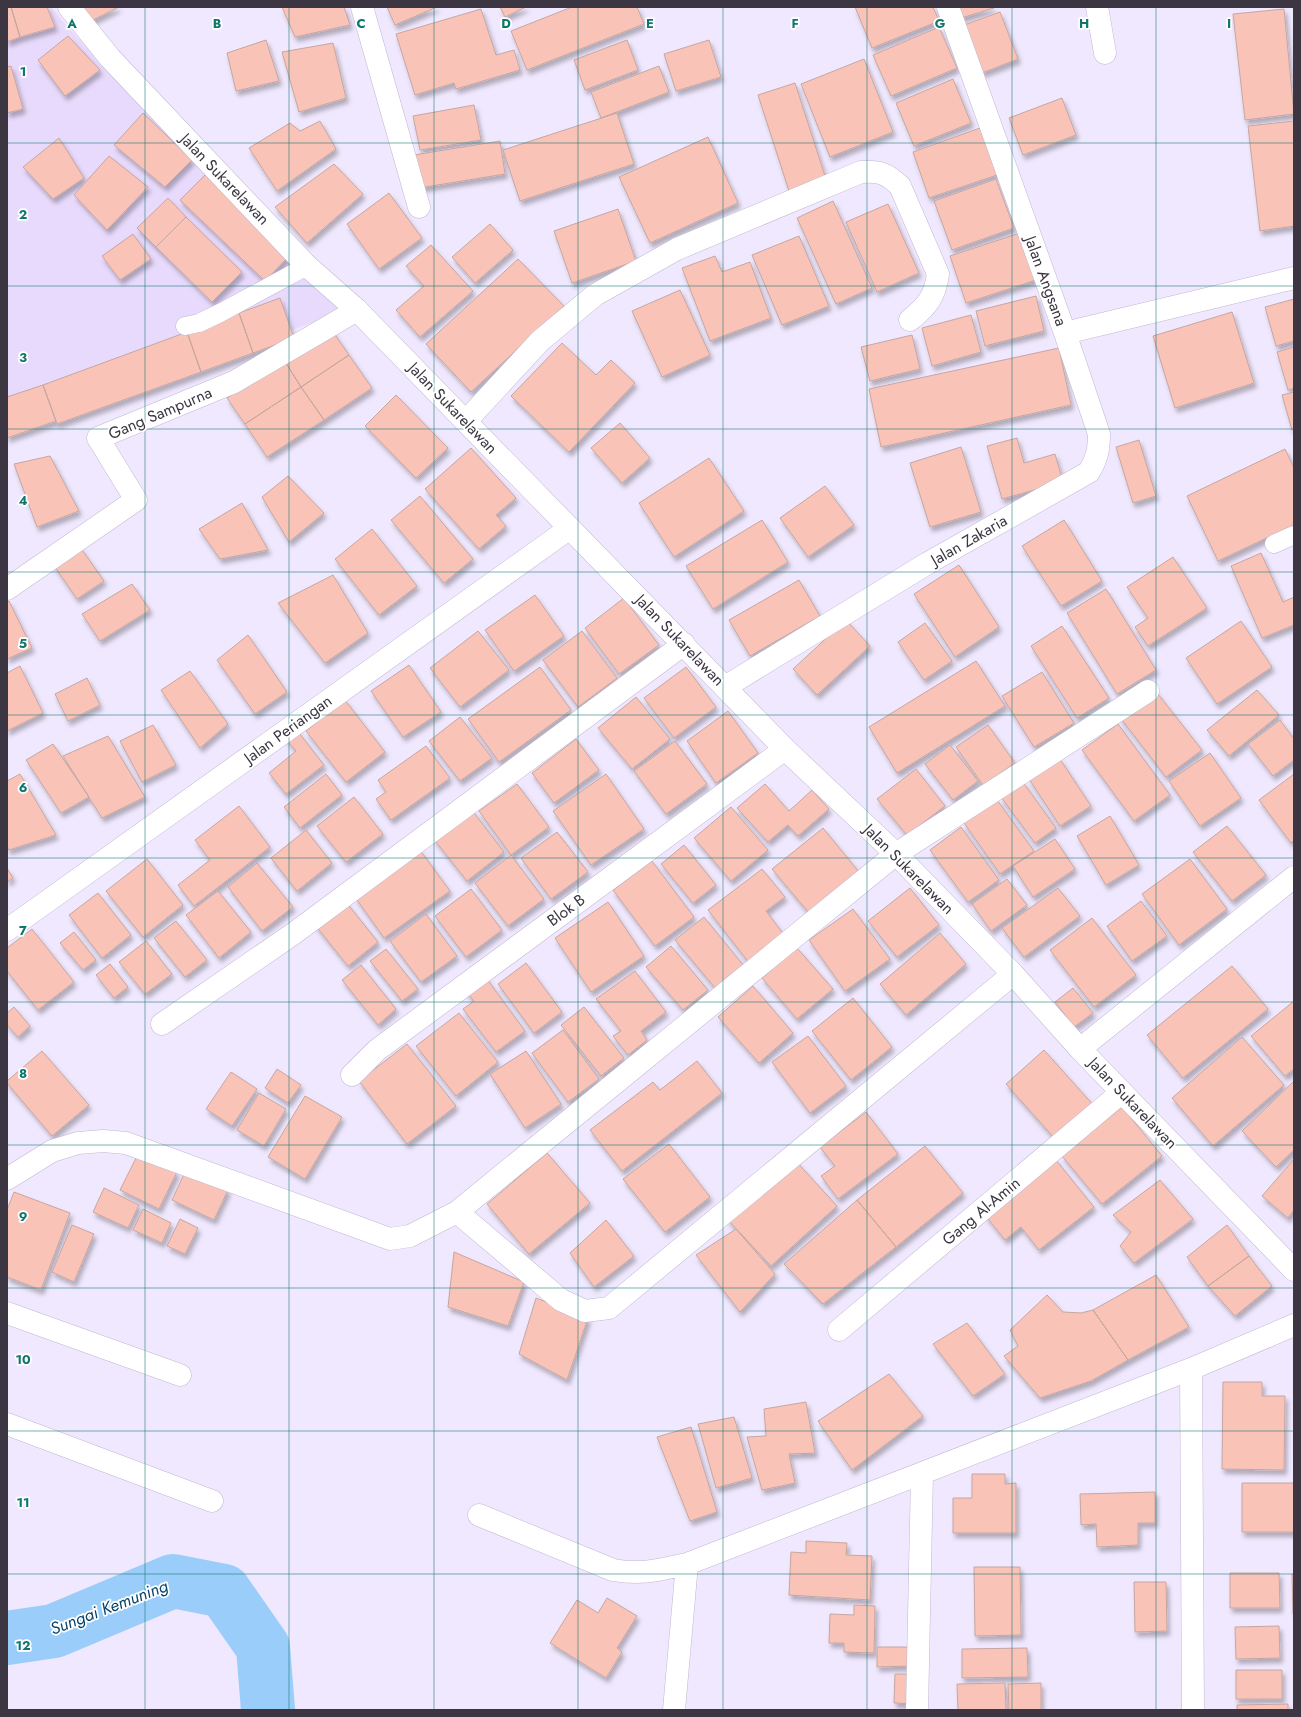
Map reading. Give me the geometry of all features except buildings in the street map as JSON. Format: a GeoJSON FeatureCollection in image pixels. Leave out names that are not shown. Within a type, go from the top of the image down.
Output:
{"type":"FeatureCollection","features":[{"type":"Feature","properties":{"kind":"street","name":"Jalan Sukarelawan"},"geometry":{"type":"LineString","coordinates":[[69,7],[110,58],[307,266],[357,310],[785,749],[896,854],[1013,974],[1080,1049],[1294,1270]]}},
{"type":"Feature","properties":{"kind":"street"},"geometry":{"type":"LineString","coordinates":[[362,7],[418,208]]}},
{"type":"Feature","properties":{"kind":"street","name":"Jalan Angsana"},"geometry":{"type":"LineString","coordinates":[[948,7],[1065,333],[1294,278]]}},
{"type":"Feature","properties":{"kind":"street"},"geometry":{"type":"LineString","coordinates":[[1097,7],[1105,53]]}},
{"type":"Feature","properties":{"kind":"street"},"geometry":{"type":"LineString","coordinates":[[466,421],[540,341],[595,295],[677,249],[861,172],[877,171],[890,176],[900,186],[938,274],[937,286],[932,297],[922,310],[910,320]]}},
{"type":"Feature","properties":{"kind":"street","name":"Gang Sampurna"},"geometry":{"type":"LineString","coordinates":[[7,589],[136,500],[98,438],[234,382],[357,310]]}},
{"type":"Feature","properties":{"kind":"street","name":"Jalan Zakaria"},"geometry":{"type":"LineString","coordinates":[[725,687],[928,564],[1089,472],[1098,454],[1099,434],[1065,333]]}},
{"type":"Feature","properties":{"kind":"street","name":"Jalan Periangan"},"geometry":{"type":"LineString","coordinates":[[7,930],[570,528]]}},
{"type":"Feature","properties":{"kind":"street"},"geometry":{"type":"LineString","coordinates":[[162,1024],[293,934],[684,644]]}},
{"type":"Feature","properties":{"kind":"street"},"geometry":{"type":"LineString","coordinates":[[7,1178],[52,1150],[78,1143],[103,1141],[126,1143],[390,1239],[410,1236],[457,1212],[896,854],[1148,691]]}},
{"type":"Feature","properties":{"kind":"street","name":"Blok B"},"geometry":{"type":"LineString","coordinates":[[352,1076],[376,1050],[785,749]]}},
{"type":"Feature","properties":{"kind":"street"},"geometry":{"type":"LineString","coordinates":[[1080,1049],[1294,877]]}},
{"type":"Feature","properties":{"kind":"street"},"geometry":{"type":"LineString","coordinates":[[457,1212],[561,1300],[585,1310],[609,1308],[1013,974]]}},
{"type":"Feature","properties":{"kind":"street","name":"Gang Al-Amin"},"geometry":{"type":"LineString","coordinates":[[839,1330],[1122,1092]]}},
{"type":"Feature","properties":{"kind":"street"},"geometry":{"type":"LineString","coordinates":[[7,1313],[180,1375]]}},
{"type":"Feature","properties":{"kind":"street"},"geometry":{"type":"LineString","coordinates":[[479,1515],[613,1570],[629,1573],[649,1573],[687,1564],[922,1474],[1191,1369],[1294,1325]]}},
{"type":"Feature","properties":{"kind":"street"},"geometry":{"type":"LineString","coordinates":[[1191,1369],[1194,1710]]}},
{"type":"Feature","properties":{"kind":"street"},"geometry":{"type":"LineString","coordinates":[[7,1424],[212,1501]]}},
{"type":"Feature","properties":{"kind":"street"},"geometry":{"type":"LineString","coordinates":[[917,1710],[922,1474]]}},
{"type":"Feature","properties":{"kind":"street"},"geometry":{"type":"LineString","coordinates":[[674,1710],[687,1564]]}},
{"type":"Feature","properties":{"kind":"lane"},"geometry":{"type":"LineString","coordinates":[[185,326],[199,323],[220,314],[307,266]]}},
{"type":"Feature","properties":{"kind":"lane"},"geometry":{"type":"LineString","coordinates":[[1274,544],[1294,535]]}},
{"type":"Feature","properties":{"kind":"shaded area"},"geometry":{"type":"Polygon","coordinates":[[[7,7],[51,7],[66,25],[206,174],[341,312],[7,435],[7,7]]]}},
{"type":"Feature","properties":{"kind":"waterway","name":"Sungai Kemuning"},"geometry":{"type":"LineString","coordinates":[[7,1638],[54,1631],[173,1581],[224,1591],[263,1647],[268,1710]]}}]}
